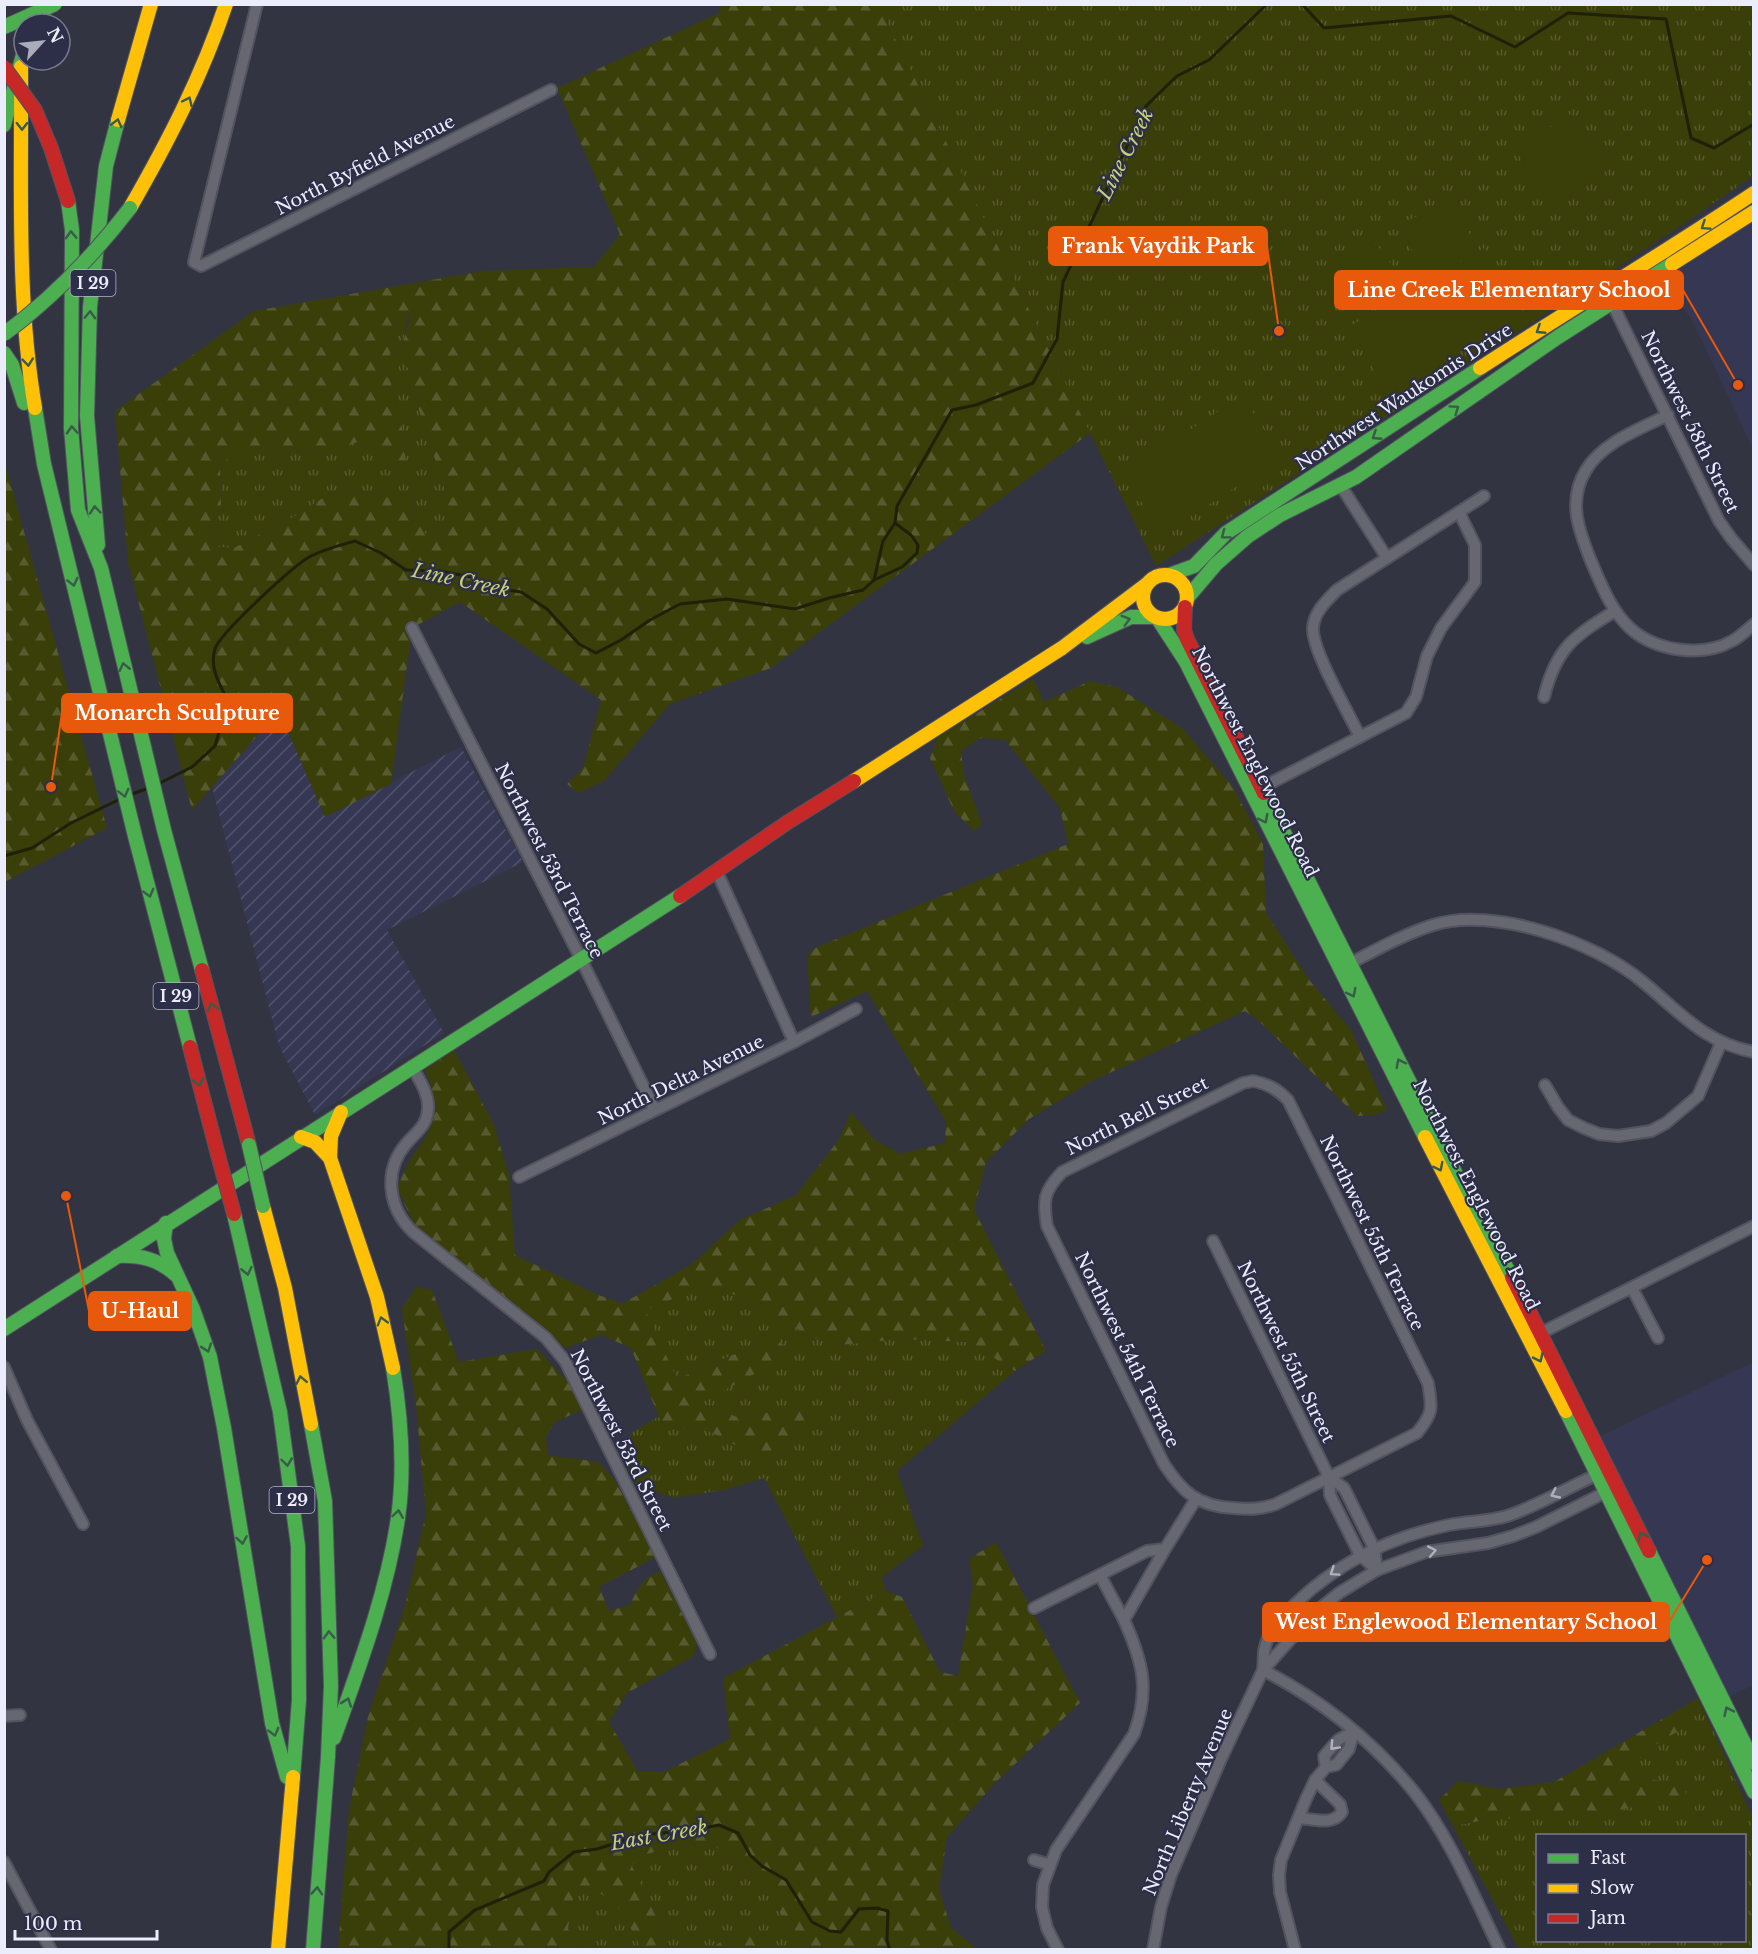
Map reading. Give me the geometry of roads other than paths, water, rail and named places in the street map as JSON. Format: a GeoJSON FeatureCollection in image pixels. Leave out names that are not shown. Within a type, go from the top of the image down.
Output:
{"type":"FeatureCollection","features":[{"type":"Feature","properties":{"kind":"main road"},"geometry":{"type":"LineString","coordinates":[[4,27],[55,4]]}},
{"type":"Feature","properties":{"kind":"main road","name":"I 29"},"geometry":{"type":"LineString","coordinates":[[151,4],[128,80],[106,166],[90,307],[87,416],[101,568],[142,744],[285,1288],[325,1501],[330,1686],[328,1757],[313,1950]]}},
{"type":"Feature","properties":{"kind":"main road"},"geometry":{"type":"LineString","coordinates":[[4,334],[62,288],[130,208],[188,103],[217,35],[226,4]]}},
{"type":"Feature","properties":{"kind":"main road"},"geometry":{"type":"LineString","coordinates":[[4,67],[35,110],[51,148],[68,201],[72,230],[71,428],[78,510],[101,568]]}},
{"type":"Feature","properties":{"kind":"main road"},"geometry":{"type":"LineString","coordinates":[[4,125],[20,72]]}},
{"type":"Feature","properties":{"kind":"main road","name":"I 29"},"geometry":{"type":"LineString","coordinates":[[21,72],[22,230],[27,361],[44,464],[113,750],[234,1214],[280,1413],[298,1546],[298,1700],[278,1950]]}},
{"type":"Feature","properties":{"kind":"main road","name":"Northwest Waukomis Drive"},"geometry":{"type":"LineString","coordinates":[[1169,575],[1194,566],[1226,533],[1663,254],[1754,193]]}},
{"type":"Feature","properties":{"kind":"main road","name":"Northwest Waukomis Drive"},"geometry":{"type":"LineString","coordinates":[[1186,602],[1216,564],[1248,536],[1280,515],[1341,486],[1558,337],[1754,212]]}},
{"type":"Feature","properties":{"kind":"main road"},"geometry":{"type":"LineString","coordinates":[[4,353],[12,365],[44,464]]}},
{"type":"Feature","properties":{"kind":"main road"},"geometry":{"type":"LineString","coordinates":[[4,1329],[166,1223],[717,873],[788,822],[969,709],[1062,648],[1159,576],[1169,575],[1182,583],[1186,602],[1174,618],[1131,617],[1062,648]]}},
{"type":"Feature","properties":{"kind":"main road"},"geometry":{"type":"LineString","coordinates":[[1147,584],[1143,594],[1144,604],[1156,618]]}},
{"type":"Feature","properties":{"kind":"main road","name":"Northwest Englewood Road"},"geometry":{"type":"LineString","coordinates":[[1186,602],[1184,630],[1187,639],[1257,790],[1345,966],[1480,1221],[1603,1473],[1605,1493],[1754,1792]]}},
{"type":"Feature","properties":{"kind":"main road","name":"Northwest Englewood Road"},"geometry":{"type":"LineString","coordinates":[[1156,618],[1186,662],[1257,790]]}},
{"type":"Feature","properties":{"kind":"main road"},"geometry":{"type":"LineString","coordinates":[[328,1757],[364,1653],[392,1552],[399,1507],[400,1442],[397,1392],[389,1344],[330,1158],[330,1136],[341,1112]]}},
{"type":"Feature","properties":{"kind":"main road"},"geometry":{"type":"LineString","coordinates":[[301,1137],[315,1142],[330,1158]]}},
{"type":"Feature","properties":{"kind":"main road"},"geometry":{"type":"LineString","coordinates":[[166,1223],[164,1239],[176,1275],[193,1310],[210,1357],[224,1428],[272,1723],[290,1791]]}},
{"type":"Feature","properties":{"kind":"main road"},"geometry":{"type":"LineString","coordinates":[[117,1256],[151,1257],[168,1266],[176,1275]]}},
{"type":"Feature","properties":{"kind":"main road","name":"Northwest Englewood Road"},"geometry":{"type":"LineString","coordinates":[[1603,1473],[1617,1485],[1754,1763]]}},
{"type":"Feature","properties":{"kind":"street","name":"North Byfield Avenue"},"geometry":{"type":"LineString","coordinates":[[257,4],[194,262],[201,266],[551,90]]}},
{"type":"Feature","properties":{"kind":"street","name":"Northwest 58th Street"},"geometry":{"type":"LineString","coordinates":[[1605,289],[1719,521],[1754,565]]}},
{"type":"Feature","properties":{"kind":"street"},"geometry":{"type":"LineString","coordinates":[[1668,416],[1613,443],[1587,468],[1577,492],[1576,519],[1579,531],[1615,611],[1630,629],[1641,636],[1660,645],[1679,650],[1693,650],[1719,646],[1732,641],[1754,624]]}},
{"type":"Feature","properties":{"kind":"street"},"geometry":{"type":"LineString","coordinates":[[1341,486],[1387,558]]}},
{"type":"Feature","properties":{"kind":"street"},"geometry":{"type":"LineString","coordinates":[[1360,737],[1317,649],[1313,629],[1322,605],[1337,590],[1484,496]]}},
{"type":"Feature","properties":{"kind":"street"},"geometry":{"type":"LineString","coordinates":[[1257,790],[1406,713],[1416,697],[1427,656],[1441,628],[1475,582],[1475,545],[1460,512]]}},
{"type":"Feature","properties":{"kind":"street"},"geometry":{"type":"LineString","coordinates":[[1544,697],[1549,675],[1566,646],[1586,629],[1615,611]]}},
{"type":"Feature","properties":{"kind":"street","name":"Northwest 53rd Terrace"},"geometry":{"type":"LineString","coordinates":[[412,628],[581,959],[655,1110]]}},
{"type":"Feature","properties":{"kind":"street"},"geometry":{"type":"LineString","coordinates":[[717,873],[794,1042]]}},
{"type":"Feature","properties":{"kind":"street"},"geometry":{"type":"LineString","coordinates":[[1345,966],[1394,940],[1434,925],[1468,918],[1535,929],[1572,942],[1622,966],[1698,1030],[1721,1043],[1754,1052]]}},
{"type":"Feature","properties":{"kind":"street","name":"North Delta Avenue"},"geometry":{"type":"LineString","coordinates":[[519,1177],[794,1042],[856,1009]]}},
{"type":"Feature","properties":{"kind":"street"},"geometry":{"type":"LineString","coordinates":[[1545,1085],[1568,1120],[1584,1128],[1599,1134],[1618,1136],[1651,1131],[1666,1123],[1698,1096],[1721,1043]]}},
{"type":"Feature","properties":{"kind":"street","name":"Northwest 53rd Street"},"geometry":{"type":"LineString","coordinates":[[412,1066],[427,1095],[428,1108],[422,1128],[401,1150],[394,1163],[391,1185],[395,1207],[402,1221],[546,1338],[565,1361],[640,1517],[710,1654]]}},
{"type":"Feature","properties":{"kind":"street","name":"North Bell Street"},"geometry":{"type":"LineString","coordinates":[[1044,1207],[1046,1194],[1052,1182],[1062,1172],[1243,1083],[1253,1081],[1266,1083]]}},
{"type":"Feature","properties":{"kind":"street","name":"Northwest 55th Terrace"},"geometry":{"type":"LineString","coordinates":[[1266,1083],[1288,1100],[1428,1383],[1432,1408],[1426,1422],[1417,1433],[1329,1477]]}},
{"type":"Feature","properties":{"kind":"street","name":"Northwest 54th Terrace"},"geometry":{"type":"LineString","coordinates":[[1044,1207],[1047,1226],[1164,1464],[1173,1477],[1196,1499]]}},
{"type":"Feature","properties":{"kind":"street"},"geometry":{"type":"LineString","coordinates":[[1535,1336],[1754,1226]]}},
{"type":"Feature","properties":{"kind":"street","name":"Northwest 55th Street"},"geometry":{"type":"LineString","coordinates":[[1213,1241],[1329,1477],[1330,1495],[1360,1555],[1377,1570]]}},
{"type":"Feature","properties":{"kind":"street"},"geometry":{"type":"LineString","coordinates":[[1632,1288],[1658,1338]]}},
{"type":"Feature","properties":{"kind":"street"},"geometry":{"type":"LineString","coordinates":[[4,1367],[27,1420],[83,1524]]}},
{"type":"Feature","properties":{"kind":"street","name":"North Liberty Avenue"},"geometry":{"type":"LineString","coordinates":[[1153,1950],[1161,1907],[1171,1875],[1221,1759],[1263,1670],[1265,1647],[1280,1619],[1317,1583],[1374,1548],[1421,1532],[1450,1525],[1482,1522],[1508,1515],[1603,1473]]}},
{"type":"Feature","properties":{"kind":"street"},"geometry":{"type":"LineString","coordinates":[[1124,1620],[1196,1499],[1212,1507],[1258,1510],[1276,1504],[1329,1477]]}},
{"type":"Feature","properties":{"kind":"street","name":"Northwest 55th Street"},"geometry":{"type":"LineString","coordinates":[[1329,1477],[1344,1488],[1374,1548],[1377,1570]]}},
{"type":"Feature","properties":{"kind":"street","name":"North Liberty Avenue"},"geometry":{"type":"LineString","coordinates":[[1263,1670],[1313,1614],[1339,1593],[1377,1570],[1426,1552],[1488,1543],[1513,1536],[1536,1527],[1617,1485]]}},
{"type":"Feature","properties":{"kind":"street"},"geometry":{"type":"LineString","coordinates":[[1341,1517],[1355,1510]]}},
{"type":"Feature","properties":{"kind":"street"},"geometry":{"type":"LineString","coordinates":[[1034,1608],[1147,1551],[1165,1549]]}},
{"type":"Feature","properties":{"kind":"street"},"geometry":{"type":"LineString","coordinates":[[1058,1950],[1047,1928],[1042,1907],[1042,1885],[1056,1850],[1134,1734],[1142,1714],[1143,1670],[1136,1646],[1100,1575]]}},
{"type":"Feature","properties":{"kind":"street"},"geometry":{"type":"LineString","coordinates":[[1263,1670],[1324,1707],[1354,1731],[1416,1794],[1445,1842],[1500,1950]]}},
{"type":"Feature","properties":{"kind":"street"},"geometry":{"type":"LineString","coordinates":[[4,1716],[20,1715]]}},
{"type":"Feature","properties":{"kind":"street"},"geometry":{"type":"LineString","coordinates":[[1295,1950],[1280,1892],[1281,1860],[1315,1780],[1326,1767],[1324,1756],[1338,1740],[1354,1731]]}},
{"type":"Feature","properties":{"kind":"street"},"geometry":{"type":"LineString","coordinates":[[1299,1818],[1332,1821],[1342,1812],[1340,1804],[1315,1780]]}},
{"type":"Feature","properties":{"kind":"street"},"geometry":{"type":"LineString","coordinates":[[1034,1860],[1050,1865]]}},
{"type":"Feature","properties":{"kind":"street"},"geometry":{"type":"LineString","coordinates":[[4,1862],[51,1950]]}},
{"type":"Feature","properties":{"kind":"waterway","name":"Line Creek"},"geometry":{"type":"LineString","coordinates":[[160,783],[192,767],[215,746],[228,701],[216,676],[213,663],[215,649],[229,629],[302,562],[322,551],[355,541],[381,553],[406,570],[440,571],[471,577],[496,588],[521,592],[547,609],[579,644],[596,653],[680,604],[727,599],[795,609],[863,590],[874,580],[883,541],[895,523],[897,506],[952,410],[976,405],[1033,383],[1057,339],[1063,282],[1146,106],[1177,76],[1209,60],[1267,4]]}},
{"type":"Feature","properties":{"kind":"waterway"},"geometry":{"type":"LineString","coordinates":[[1302,4],[1324,28],[1451,16],[1515,47],[1568,13],[1666,19],[1691,138],[1714,148],[1754,124]]}},
{"type":"Feature","properties":{"kind":"waterway","name":"Line Creek"},"geometry":{"type":"LineString","coordinates":[[874,580],[902,567],[917,553],[918,545],[911,535],[895,523]]}},
{"type":"Feature","properties":{"kind":"waterway","name":"Line Creek"},"geometry":{"type":"LineString","coordinates":[[132,794],[146,789]]}},
{"type":"Feature","properties":{"kind":"waterway","name":"Line Creek"},"geometry":{"type":"LineString","coordinates":[[4,856],[32,848],[71,823],[118,800]]}},
{"type":"Feature","properties":{"kind":"waterway","name":"East Creek"},"geometry":{"type":"LineString","coordinates":[[449,1950],[449,1932],[475,1910],[544,1881],[549,1872],[574,1852],[597,1849],[642,1835],[719,1825],[738,1833],[750,1855],[762,1866],[786,1880],[812,1922],[830,1931],[841,1932],[859,1909],[877,1908],[888,1911],[887,1941],[890,1950]]}},
{"type":"Feature","properties":{"kind":"place","name":"Frank Vaydik Park"},"geometry":{"type":"Point","coordinates":[1279,331]}},
{"type":"Feature","properties":{"kind":"place","name":"Line Creek Elementary School"},"geometry":{"type":"Point","coordinates":[1738,385]}},
{"type":"Feature","properties":{"kind":"place","name":"Monarch Sculpture"},"geometry":{"type":"Point","coordinates":[51,787]}},
{"type":"Feature","properties":{"kind":"place","name":"U-Haul"},"geometry":{"type":"Point","coordinates":[66,1196]}},
{"type":"Feature","properties":{"kind":"place","name":"West Englewood Elementary School"},"geometry":{"type":"Point","coordinates":[1707,1560]}}]}
